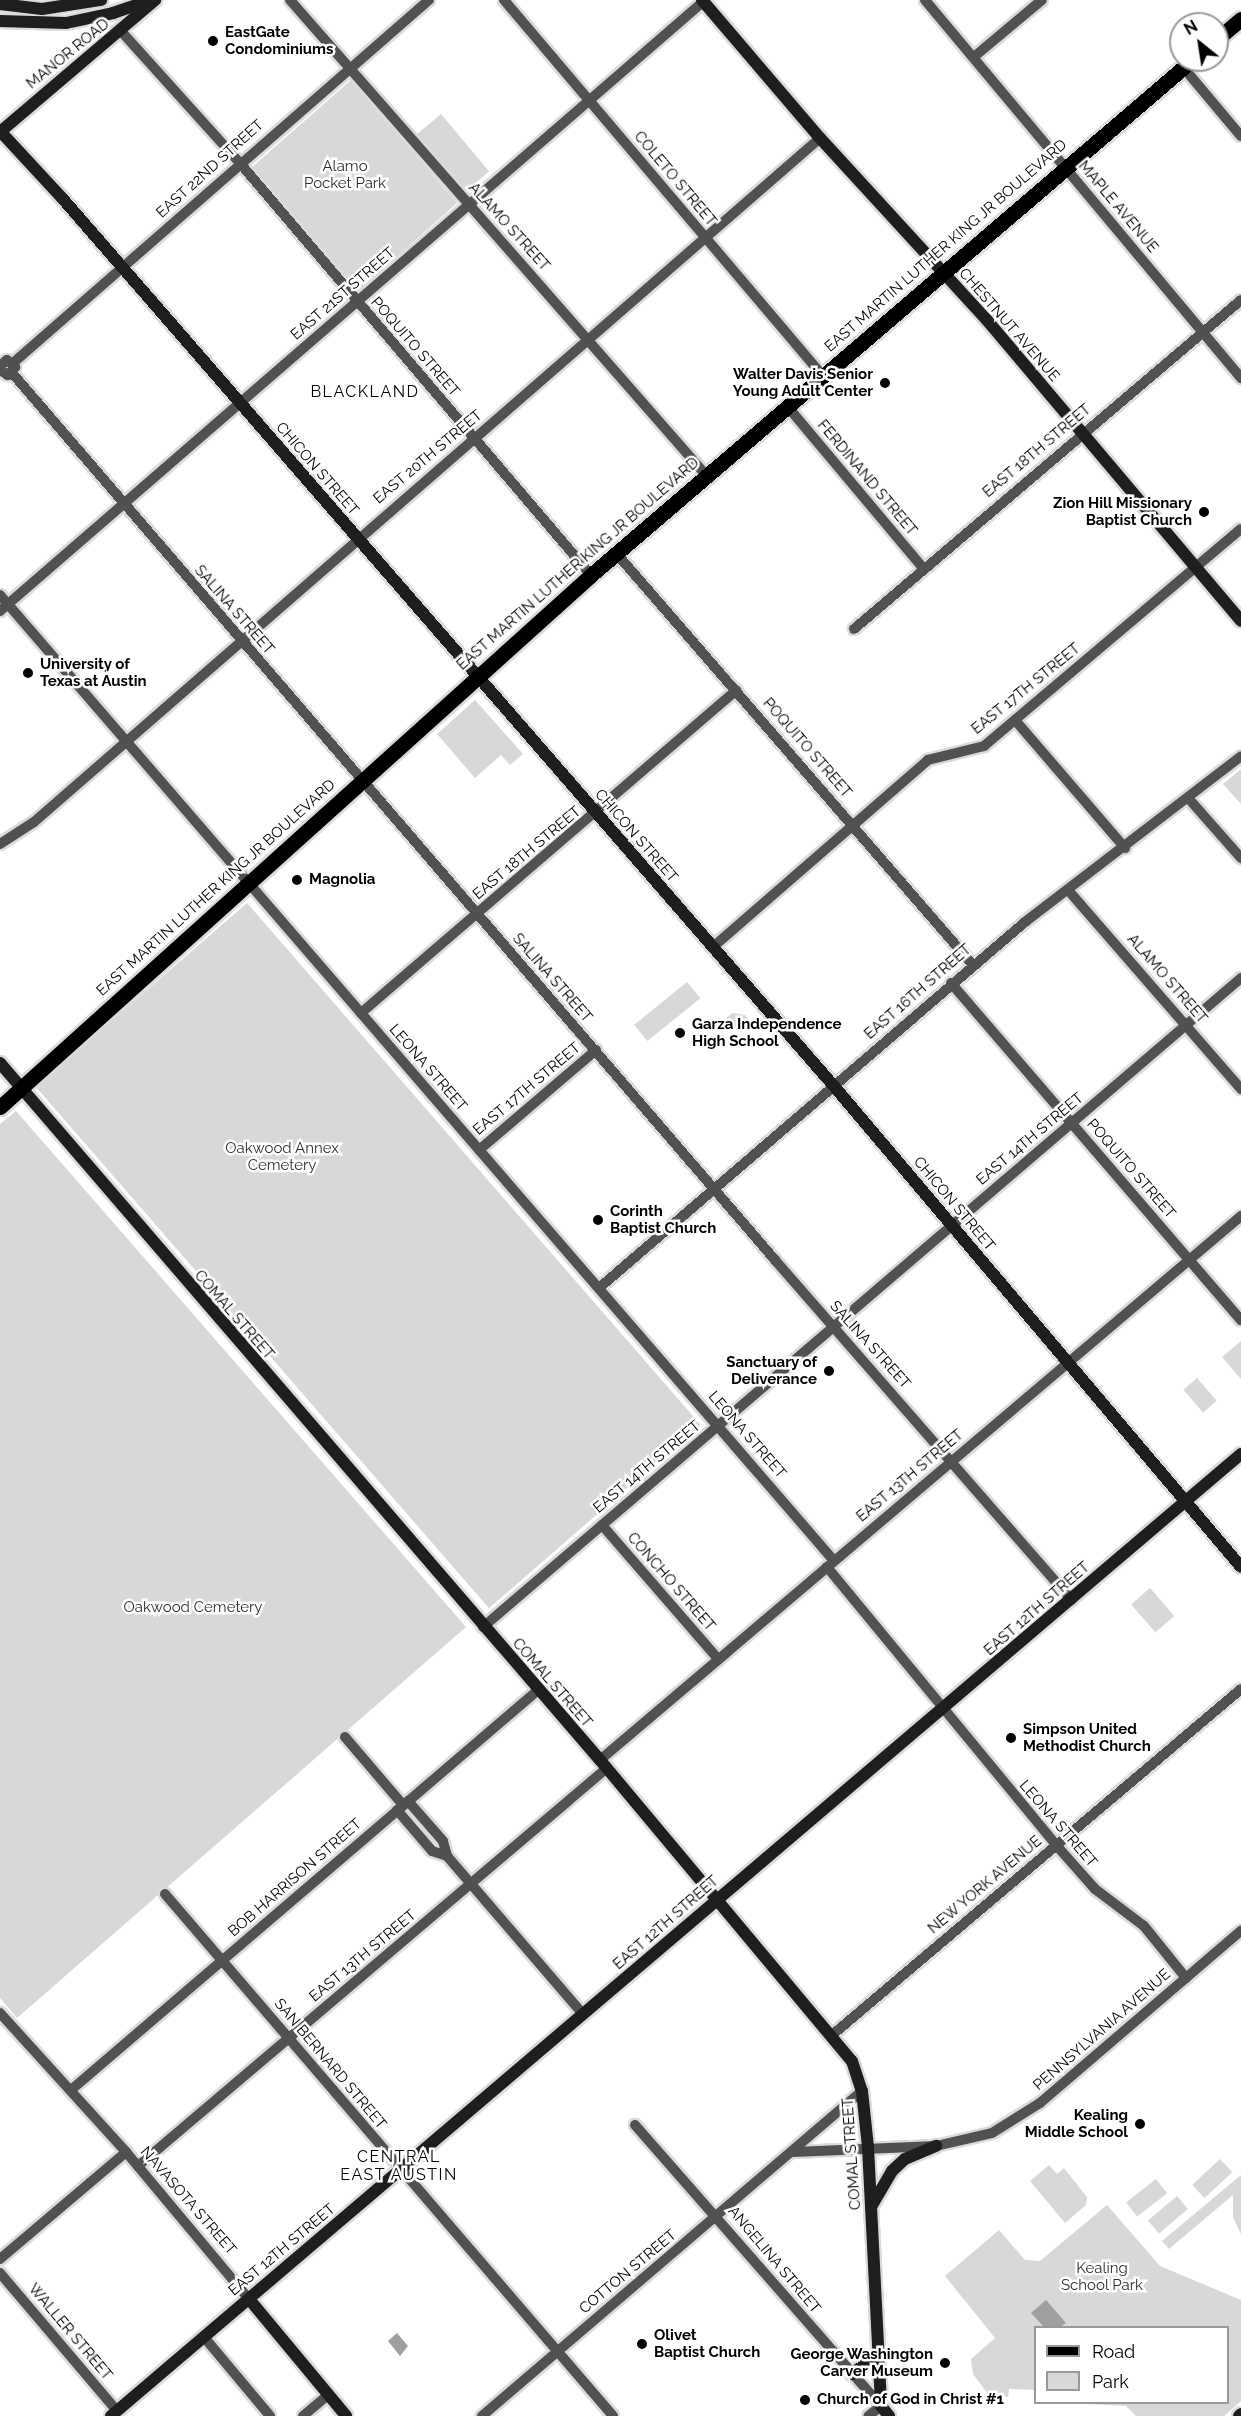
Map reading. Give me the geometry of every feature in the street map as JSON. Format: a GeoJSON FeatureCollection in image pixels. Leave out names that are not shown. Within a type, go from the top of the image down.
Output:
{"type":"FeatureCollection","features":[{"type":"Feature","properties":{"kind":"main road"},"geometry":{"type":"LineString","coordinates":[[1229,29],[1241,19]]}},
{"type":"Feature","properties":{"kind":"main road","name":"EAST MARTIN LUTHER KING JR BOULEVARD"},"geometry":{"type":"LineString","coordinates":[[0,1107],[249,884],[362,779],[616,553],[944,274],[1177,72]]}},
{"type":"Feature","properties":{"kind":"street"},"geometry":{"type":"LineString","coordinates":[[0,4],[42,9],[101,0]]}},
{"type":"Feature","properties":{"kind":"street"},"geometry":{"type":"LineString","coordinates":[[0,21],[66,23],[114,13],[150,0]]}},
{"type":"Feature","properties":{"kind":"street","name":"MANOR ROAD"},"geometry":{"type":"LineString","coordinates":[[0,131],[102,42],[121,31],[155,0]]}},
{"type":"Feature","properties":{"kind":"street","name":"ALAMO STREET"},"geometry":{"type":"LineString","coordinates":[[290,0],[706,475]]}},
{"type":"Feature","properties":{"kind":"street","name":"EAST 22ND STREET"},"geometry":{"type":"LineString","coordinates":[[4,367],[123,268],[239,162],[429,0]]}},
{"type":"Feature","properties":{"kind":"street","name":"COLETO STREET"},"geometry":{"type":"LineString","coordinates":[[504,0],[823,376]]}},
{"type":"Feature","properties":{"kind":"street","name":"EAST 21ST STREET"},"geometry":{"type":"LineString","coordinates":[[4,608],[703,0]]}},
{"type":"Feature","properties":{"kind":"street","name":"CHESTNUT AVENUE"},"geometry":{"type":"LineString","coordinates":[[703,0],[820,138],[1083,431],[1241,621]]}},
{"type":"Feature","properties":{"kind":"street","name":"MAPLE AVENUE"},"geometry":{"type":"LineString","coordinates":[[925,0],[975,56],[1065,168],[1241,378]]}},
{"type":"Feature","properties":{"kind":"street"},"geometry":{"type":"LineString","coordinates":[[975,56],[1042,0]]}},
{"type":"Feature","properties":{"kind":"street","name":"POQUITO STREET"},"geometry":{"type":"LineString","coordinates":[[121,31],[239,162],[356,303],[591,575]]}},
{"type":"Feature","properties":{"kind":"street"},"geometry":{"type":"LineString","coordinates":[[1194,72],[1241,136]]}},
{"type":"Feature","properties":{"kind":"street","name":"CHICON STREET"},"geometry":{"type":"LineString","coordinates":[[0,131],[123,268],[833,1085],[1241,1567]]}},
{"type":"Feature","properties":{"kind":"street","name":"EAST 20TH STREET"},"geometry":{"type":"LineString","coordinates":[[0,844],[34,822],[357,538],[706,239],[820,138]]}},
{"type":"Feature","properties":{"kind":"street","name":"EAST 18TH STREET"},"geometry":{"type":"LineString","coordinates":[[854,629],[1083,431],[1241,300]]}},
{"type":"Feature","properties":{"kind":"street","name":"SALINA STREET"},"geometry":{"type":"LineString","coordinates":[[4,367],[596,1050],[833,1328],[1072,1600]]}},
{"type":"Feature","properties":{"kind":"street","name":"FERDINAND STREET"},"geometry":{"type":"LineString","coordinates":[[788,407],[923,568]]}},
{"type":"Feature","properties":{"kind":"street","name":"EAST 17TH STREET"},"geometry":{"type":"LineString","coordinates":[[713,947],[928,760],[984,746],[1241,529]]}},
{"type":"Feature","properties":{"kind":"street","name":"POQUITO STREET"},"geometry":{"type":"LineString","coordinates":[[616,553],[855,825],[974,965]]}},
{"type":"Feature","properties":{"kind":"street","name":"LEONA STREET"},"geometry":{"type":"LineString","coordinates":[[0,595],[4,608],[126,741],[720,1426],[942,1709],[1056,1845],[1095,1889],[1144,1926],[1185,1977]]}},
{"type":"Feature","properties":{"kind":"street","name":"EAST 18TH STREET"},"geometry":{"type":"LineString","coordinates":[[361,1013],[597,813],[736,690]]}},
{"type":"Feature","properties":{"kind":"street"},"geometry":{"type":"LineString","coordinates":[[1015,720],[1125,848]]}},
{"type":"Feature","properties":{"kind":"street","name":"EAST 16TH STREET"},"geometry":{"type":"LineString","coordinates":[[599,1288],[951,984],[1241,756]]}},
{"type":"Feature","properties":{"kind":"street"},"geometry":{"type":"LineString","coordinates":[[1189,799],[1241,858]]}},
{"type":"Feature","properties":{"kind":"street","name":"ALAMO STREET"},"geometry":{"type":"LineString","coordinates":[[1068,890],[1187,1024],[1241,1089]]}},
{"type":"Feature","properties":{"kind":"street","name":"EAST 14TH STREET"},"geometry":{"type":"LineString","coordinates":[[483,1627],[1241,978]]}},
{"type":"Feature","properties":{"kind":"street","name":"POQUITO STREET"},"geometry":{"type":"LineString","coordinates":[[951,984],[1241,1320]]}},
{"type":"Feature","properties":{"kind":"street","name":"EAST 17TH STREET"},"geometry":{"type":"LineString","coordinates":[[479,1150],[596,1050]]}},
{"type":"Feature","properties":{"kind":"street","name":"COMAL STREET"},"geometry":{"type":"LineString","coordinates":[[0,1063],[603,1764],[852,2061],[862,2091],[868,2147],[880,2406]]}},
{"type":"Feature","properties":{"kind":"street","name":"EAST 13TH STREET"},"geometry":{"type":"LineString","coordinates":[[138,2166],[472,1884],[718,1659],[1241,1216]]}},
{"type":"Feature","properties":{"kind":"street","name":"EAST 12TH STREET"},"geometry":{"type":"LineString","coordinates":[[114,2413],[1241,1454]]}},
{"type":"Feature","properties":{"kind":"street","name":"CONCHO STREET"},"geometry":{"type":"LineString","coordinates":[[602,1525],[718,1659]]}},
{"type":"Feature","properties":{"kind":"street","name":"NEW YORK AVENUE"},"geometry":{"type":"LineString","coordinates":[[831,2036],[1241,1689]]}},
{"type":"Feature","properties":{"kind":"street","name":"BOB HARRISON STREET"},"geometry":{"type":"LineString","coordinates":[[71,2090],[538,1690]]}},
{"type":"Feature","properties":{"kind":"street"},"geometry":{"type":"LineString","coordinates":[[345,1737],[403,1805],[432,1851],[447,1856],[583,2014]]}},
{"type":"Feature","properties":{"kind":"street","name":"SAN BERNARD STREET"},"geometry":{"type":"LineString","coordinates":[[165,1894],[613,2416]]}},
{"type":"Feature","properties":{"kind":"street","name":"PENNSYLVANIA AVENUE"},"geometry":{"type":"LineString","coordinates":[[868,2147],[936,2146],[992,2133],[1040,2103],[1241,1931]]}},
{"type":"Feature","properties":{"kind":"street","name":"NAVASOTA STREET"},"geometry":{"type":"LineString","coordinates":[[0,2013],[126,2152],[346,2416]]}},
{"type":"Feature","properties":{"kind":"street","name":"COTTON STREET"},"geometry":{"type":"LineString","coordinates":[[482,2416],[794,2152],[862,2091]]}},
{"type":"Feature","properties":{"kind":"street","name":"ANGELINA STREET"},"geometry":{"type":"LineString","coordinates":[[635,2125],[889,2416]]}},
{"type":"Feature","properties":{"kind":"street"},"geometry":{"type":"LineString","coordinates":[[871,2208],[892,2171],[905,2159],[936,2146]]}},
{"type":"Feature","properties":{"kind":"street"},"geometry":{"type":"LineString","coordinates":[[794,2152],[868,2147]]}},
{"type":"Feature","properties":{"kind":"street"},"geometry":{"type":"LineString","coordinates":[[0,2259],[126,2152]]}},
{"type":"Feature","properties":{"kind":"street","name":"WALLER STREET"},"geometry":{"type":"LineString","coordinates":[[0,2273],[114,2413]]}},
{"type":"Feature","properties":{"kind":"street"},"geometry":{"type":"LineString","coordinates":[[204,2337],[270,2416]]}},
{"type":"Feature","properties":{"kind":"street"},"geometry":{"type":"LineString","coordinates":[[852,2374],[878,2354]]}},
{"type":"Feature","properties":{"kind":"street"},"geometry":{"type":"LineString","coordinates":[[303,2416],[328,2395]]}},
{"type":"Feature","properties":{"kind":"street"},"geometry":{"type":"LineString","coordinates":[[868,2416],[880,2406]]}},
{"type":"Feature","properties":{"kind":"green space","name":"Alamo Pocket Park"},"geometry":{"type":"Polygon","coordinates":[[[351,80],[457,203],[363,287],[355,288],[252,167],[351,80]]]}},
{"type":"Feature","properties":{"kind":"green space"},"geometry":{"type":"Polygon","coordinates":[[[441,114],[489,171],[464,193],[416,135],[441,114]]]}},
{"type":"Feature","properties":{"kind":"green space"},"geometry":{"type":"Polygon","coordinates":[[[475,700],[523,754],[510,765],[501,755],[475,778],[437,734],[475,700]]]}},
{"type":"Feature","properties":{"kind":"green space"},"geometry":{"type":"Polygon","coordinates":[[[1241,769],[1241,804],[1223,784],[1241,769]]]}},
{"type":"Feature","properties":{"kind":"green space","name":"Oakwood Annex Cemetery"},"geometry":{"type":"Polygon","coordinates":[[[247,903],[700,1425],[489,1608],[36,1087],[247,903]]]}},
{"type":"Feature","properties":{"kind":"green space"},"geometry":{"type":"Polygon","coordinates":[[[687,982],[700,998],[647,1041],[634,1025],[687,982]]]}},
{"type":"Feature","properties":{"kind":"green space"},"geometry":{"type":"Polygon","coordinates":[[[733,1013],[745,1015],[751,1022],[738,1031],[726,1018],[733,1013]]]}},
{"type":"Feature","properties":{"kind":"green space","name":"Oakwood Cemetery"},"geometry":{"type":"Polygon","coordinates":[[[16,1111],[466,1627],[17,2018],[0,1998],[0,1124],[16,1111]]]}},
{"type":"Feature","properties":{"kind":"green space"},"geometry":{"type":"Polygon","coordinates":[[[1241,1341],[1241,1379],[1222,1357],[1241,1341]]]}},
{"type":"Feature","properties":{"kind":"green space"},"geometry":{"type":"Polygon","coordinates":[[[1197,1378],[1217,1401],[1203,1412],[1183,1390],[1197,1378]]]}},
{"type":"Feature","properties":{"kind":"green space"},"geometry":{"type":"Polygon","coordinates":[[[1150,1588],[1174,1616],[1155,1632],[1131,1604],[1150,1588]]]}},
{"type":"Feature","properties":{"kind":"green space"},"geometry":{"type":"Polygon","coordinates":[[[1220,2159],[1232,2172],[1204,2198],[1192,2185],[1220,2159]]]}},
{"type":"Feature","properties":{"kind":"green space"},"geometry":{"type":"Polygon","coordinates":[[[1049,2165],[1057,2174],[1064,2168],[1087,2197],[1086,2205],[1065,2223],[1030,2181],[1049,2165]]]}},
{"type":"Feature","properties":{"kind":"green space"},"geometry":{"type":"Polygon","coordinates":[[[1241,2175],[1241,2234],[1233,2217],[1233,2195],[1169,2249],[1162,2241],[1241,2175]]]}},
{"type":"Feature","properties":{"kind":"green space"},"geometry":{"type":"Polygon","coordinates":[[[1156,2179],[1167,2193],[1137,2217],[1126,2202],[1156,2179]]]}},
{"type":"Feature","properties":{"kind":"green space"},"geometry":{"type":"Polygon","coordinates":[[[1177,2196],[1188,2209],[1159,2233],[1148,2220],[1177,2196]]]}},
{"type":"Feature","properties":{"kind":"green space","name":"Kealing School Park"},"geometry":{"type":"Polygon","coordinates":[[[1107,2205],[1160,2266],[1241,2300],[1241,2401],[1224,2416],[1136,2416],[1126,2406],[1089,2404],[1229,2404],[1229,2326],[1034,2326],[1034,2390],[1009,2389],[1008,2397],[988,2394],[973,2374],[971,2359],[995,2338],[945,2276],[999,2230],[1025,2260],[1040,2261],[1107,2205]]]}},
{"type":"Feature","properties":{"kind":"shaded area"},"geometry":{"type":"Polygon","coordinates":[[[1046,2300],[1066,2323],[1062,2326],[1043,2326],[1031,2313],[1046,2300]]]}},
{"type":"Feature","properties":{"kind":"shaded area"},"geometry":{"type":"Polygon","coordinates":[[[397,2333],[408,2346],[400,2356],[388,2341],[397,2333]]]}},
{"type":"Feature","properties":{"kind":"place","name":"EastGate Condominiums"},"geometry":{"type":"Point","coordinates":[213,41]}},
{"type":"Feature","properties":{"kind":"place","name":"Walter Davis Senior Young Adult Center"},"geometry":{"type":"Point","coordinates":[885,383]}},
{"type":"Feature","properties":{"kind":"place","name":"Zion Hill Missionary Baptist Church"},"geometry":{"type":"Point","coordinates":[1204,512]}},
{"type":"Feature","properties":{"kind":"place","name":"University of Texas at Austin"},"geometry":{"type":"Point","coordinates":[28,673]}},
{"type":"Feature","properties":{"kind":"place","name":"Magnolia"},"geometry":{"type":"Point","coordinates":[297,880]}},
{"type":"Feature","properties":{"kind":"place","name":"Garza Independence High School"},"geometry":{"type":"Point","coordinates":[680,1033]}},
{"type":"Feature","properties":{"kind":"place","name":"Corinth Baptist Church"},"geometry":{"type":"Point","coordinates":[598,1220]}},
{"type":"Feature","properties":{"kind":"place","name":"Sanctuary of Deliverance"},"geometry":{"type":"Point","coordinates":[829,1371]}},
{"type":"Feature","properties":{"kind":"place","name":"Simpson United Methodist Church"},"geometry":{"type":"Point","coordinates":[1011,1738]}},
{"type":"Feature","properties":{"kind":"place","name":"Kealing Middle School"},"geometry":{"type":"Point","coordinates":[1140,2124]}},
{"type":"Feature","properties":{"kind":"place","name":"Olivet Baptist Church"},"geometry":{"type":"Point","coordinates":[642,2344]}},
{"type":"Feature","properties":{"kind":"place","name":"George Washington Carver Museum"},"geometry":{"type":"Point","coordinates":[945,2363]}},
{"type":"Feature","properties":{"kind":"place","name":"Church of God in Christ #1"},"geometry":{"type":"Point","coordinates":[805,2400]}},
{"type":"Feature","properties":{"kind":"district","name":"BLACKLAND"},"geometry":{"type":"Point","coordinates":[365,392]}},
{"type":"Feature","properties":{"kind":"district","name":"CENTRAL EAST AUSTIN"},"geometry":{"type":"Point","coordinates":[399,2166]}}]}
